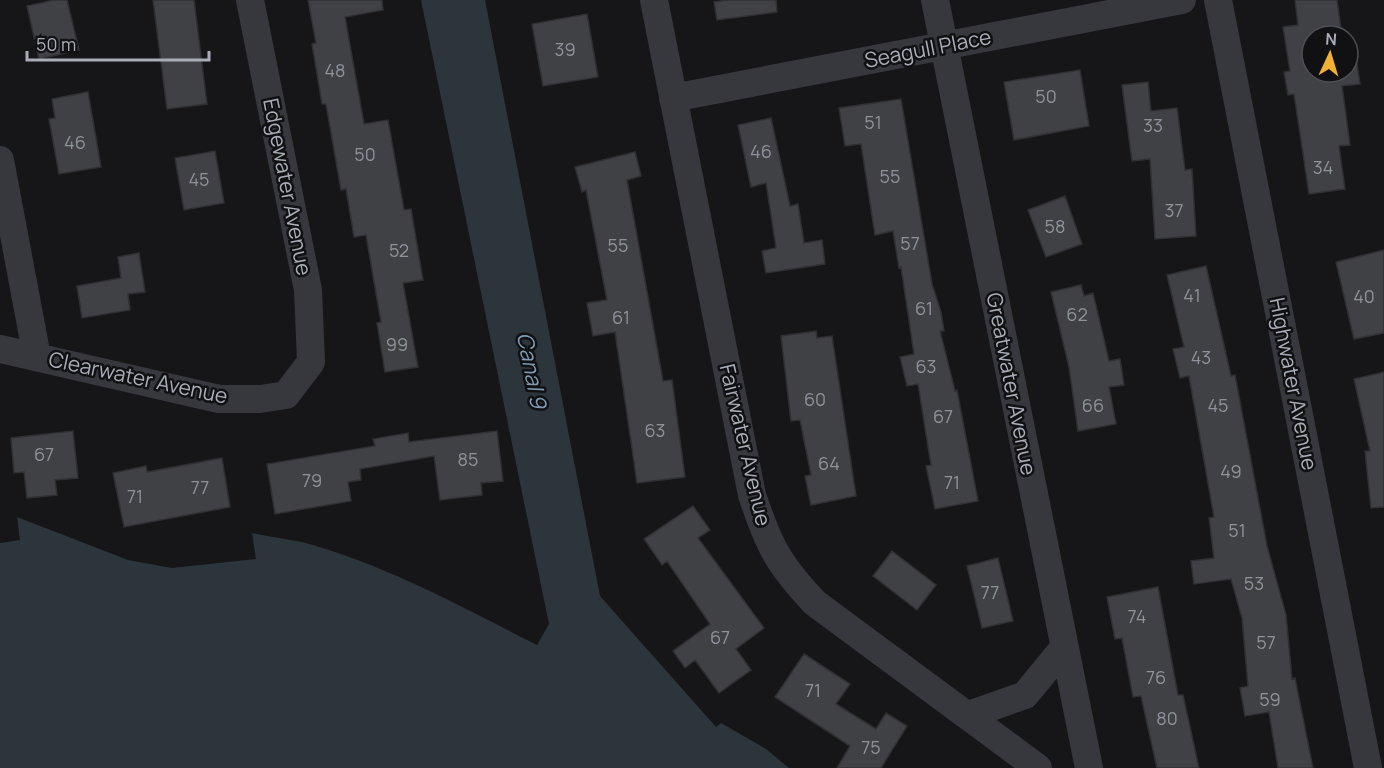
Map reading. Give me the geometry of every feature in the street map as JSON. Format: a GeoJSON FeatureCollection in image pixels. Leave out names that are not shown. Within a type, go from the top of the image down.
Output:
{"type":"FeatureCollection","features":[{"type":"Feature","properties":{"kind":"street","name":"Edgewater Avenue"},"geometry":{"type":"LineString","coordinates":[[250,0],[308,290],[311,362],[302,374]]}},
{"type":"Feature","properties":{"kind":"street","name":"Fairwater Avenue"},"geometry":{"type":"LineString","coordinates":[[654,0],[752,495],[768,543],[788,574],[815,603],[1038,768]]}},
{"type":"Feature","properties":{"kind":"street","name":"Greatwater Avenue"},"geometry":{"type":"LineString","coordinates":[[935,0],[1063,649],[1089,768]]}},
{"type":"Feature","properties":{"kind":"street","name":"Seagull Place"},"geometry":{"type":"LineString","coordinates":[[674,98],[1182,0]]}},
{"type":"Feature","properties":{"kind":"street","name":"Highwater Avenue"},"geometry":{"type":"LineString","coordinates":[[1218,0],[1368,768]]}},
{"type":"Feature","properties":{"kind":"street"},"geometry":{"type":"LineString","coordinates":[[0,160],[37,357]]}},
{"type":"Feature","properties":{"kind":"street","name":"Clearwater Avenue"},"geometry":{"type":"LineString","coordinates":[[0,349],[219,399],[260,399],[285,395],[302,374]]}},
{"type":"Feature","properties":{"kind":"street"},"geometry":{"type":"LineString","coordinates":[[969,715],[1025,695],[1063,649]]}},
{"type":"Feature","properties":{"kind":"water","name":"Canal 9"},"geometry":{"type":"Polygon","coordinates":[[[421,0],[485,0],[600,596],[716,727],[721,723],[766,749],[789,768],[0,768],[0,543],[20,540],[17,517],[128,560],[172,568],[256,559],[252,533],[306,543],[395,575],[537,645],[549,624],[421,0]]]}},
{"type":"Feature","properties":{"kind":"building"},"geometry":{"type":"Polygon","coordinates":[[[54,0],[67,0],[79,50],[39,59],[27,6],[54,0]]]}},
{"type":"Feature","properties":{"kind":"building"},"geometry":{"type":"Polygon","coordinates":[[[153,0],[194,0],[207,104],[167,109],[153,0]]]}},
{"type":"Feature","properties":{"kind":"building"},"geometry":{"type":"Polygon","coordinates":[[[308,0],[382,0],[383,10],[345,17],[364,124],[388,120],[404,210],[411,209],[423,280],[403,283],[418,367],[385,372],[377,323],[381,322],[366,235],[354,237],[346,189],[341,190],[326,104],[322,104],[312,44],[316,43],[308,0]]]}},
{"type":"Feature","properties":{"kind":"building"},"geometry":{"type":"Polygon","coordinates":[[[776,0],[777,12],[717,20],[714,2],[776,0]]]}},
{"type":"Feature","properties":{"kind":"building"},"geometry":{"type":"Polygon","coordinates":[[[1295,0],[1337,0],[1340,24],[1300,24],[1300,84],[1360,84],[1342,86],[1350,145],[1339,146],[1345,189],[1309,194],[1294,94],[1288,95],[1284,72],[1290,71],[1283,27],[1298,25],[1295,0]]]}},
{"type":"Feature","properties":{"kind":"building"},"geometry":{"type":"Polygon","coordinates":[[[587,14],[598,77],[543,86],[532,24],[587,14]]]}},
{"type":"Feature","properties":{"kind":"building"},"geometry":{"type":"Polygon","coordinates":[[[1080,70],[1089,126],[1014,140],[1004,82],[1080,70]]]}},
{"type":"Feature","properties":{"kind":"building"},"geometry":{"type":"Polygon","coordinates":[[[1148,82],[1151,111],[1177,108],[1185,170],[1192,169],[1196,236],[1155,239],[1150,159],[1132,161],[1122,85],[1148,82]]]}},
{"type":"Feature","properties":{"kind":"building"},"geometry":{"type":"Polygon","coordinates":[[[88,92],[101,167],[59,174],[49,119],[55,118],[52,99],[88,92]]]}},
{"type":"Feature","properties":{"kind":"building"},"geometry":{"type":"Polygon","coordinates":[[[901,99],[932,284],[941,312],[944,331],[940,331],[955,391],[957,390],[978,501],[935,509],[926,466],[931,465],[918,384],[907,386],[900,357],[914,354],[901,267],[899,268],[893,231],[875,235],[861,144],[845,146],[839,108],[901,99]]]}},
{"type":"Feature","properties":{"kind":"building"},"geometry":{"type":"Polygon","coordinates":[[[771,118],[790,206],[798,204],[804,243],[822,240],[825,264],[766,273],[762,251],[776,248],[766,183],[751,187],[738,125],[771,118]]]}},
{"type":"Feature","properties":{"kind":"building"},"geometry":{"type":"Polygon","coordinates":[[[215,151],[224,203],[184,210],[175,158],[215,151]]]}},
{"type":"Feature","properties":{"kind":"building"},"geometry":{"type":"Polygon","coordinates":[[[635,152],[641,176],[627,180],[663,381],[672,380],[685,477],[637,483],[615,332],[593,336],[587,303],[607,300],[586,190],[582,192],[575,167],[635,152]]]}},
{"type":"Feature","properties":{"kind":"building"},"geometry":{"type":"Polygon","coordinates":[[[1065,196],[1082,244],[1046,257],[1028,210],[1065,196]]]}},
{"type":"Feature","properties":{"kind":"building"},"geometry":{"type":"Polygon","coordinates":[[[1384,250],[1384,333],[1354,339],[1336,262],[1384,250]]]}},
{"type":"Feature","properties":{"kind":"building"},"geometry":{"type":"Polygon","coordinates":[[[139,253],[145,292],[128,294],[130,310],[82,318],[77,286],[121,278],[118,257],[139,253]]]}},
{"type":"Feature","properties":{"kind":"building"},"geometry":{"type":"Polygon","coordinates":[[[1206,266],[1231,376],[1235,375],[1267,546],[1286,615],[1292,679],[1295,678],[1313,768],[1278,768],[1269,712],[1245,716],[1240,688],[1248,686],[1242,618],[1231,579],[1194,584],[1191,561],[1214,558],[1209,518],[1214,517],[1189,376],[1180,378],[1173,349],[1184,347],[1167,275],[1206,266]]]}},
{"type":"Feature","properties":{"kind":"building"},"geometry":{"type":"Polygon","coordinates":[[[1081,285],[1084,296],[1093,293],[1109,361],[1120,359],[1124,385],[1109,387],[1116,424],[1078,431],[1069,367],[1051,292],[1081,285]]]}},
{"type":"Feature","properties":{"kind":"building"},"geometry":{"type":"Polygon","coordinates":[[[816,331],[817,338],[832,336],[856,496],[811,505],[805,476],[811,475],[800,420],[791,421],[781,336],[816,331]]]}},
{"type":"Feature","properties":{"kind":"building"},"geometry":{"type":"Polygon","coordinates":[[[1384,372],[1384,507],[1371,508],[1365,451],[1370,451],[1354,379],[1384,372]]]}},
{"type":"Feature","properties":{"kind":"building"},"geometry":{"type":"Polygon","coordinates":[[[73,431],[78,478],[55,480],[57,495],[27,498],[24,472],[14,473],[11,438],[73,431]]]}},
{"type":"Feature","properties":{"kind":"building"},"geometry":{"type":"Polygon","coordinates":[[[497,431],[503,481],[481,483],[482,495],[440,500],[434,456],[360,469],[361,480],[348,482],[351,501],[275,514],[267,464],[375,446],[373,439],[408,433],[409,442],[497,431]]]}},
{"type":"Feature","properties":{"kind":"building"},"geometry":{"type":"Polygon","coordinates":[[[222,458],[230,507],[124,527],[113,473],[146,466],[147,472],[222,458]]]}},
{"type":"Feature","properties":{"kind":"building"},"geometry":{"type":"Polygon","coordinates":[[[693,506],[710,530],[698,538],[764,628],[736,649],[751,670],[719,693],[695,660],[685,668],[673,651],[710,624],[667,561],[662,565],[644,539],[693,506]]]}},
{"type":"Feature","properties":{"kind":"building"},"geometry":{"type":"Polygon","coordinates":[[[892,551],[936,585],[917,610],[873,576],[892,551]]]}},
{"type":"Feature","properties":{"kind":"building"},"geometry":{"type":"Polygon","coordinates":[[[998,558],[1013,621],[982,628],[967,566],[998,558]]]}},
{"type":"Feature","properties":{"kind":"building"},"geometry":{"type":"Polygon","coordinates":[[[1158,587],[1178,695],[1183,695],[1199,768],[1157,768],[1141,696],[1133,697],[1122,638],[1115,639],[1107,597],[1158,587]]]}},
{"type":"Feature","properties":{"kind":"building"},"geometry":{"type":"Polygon","coordinates":[[[804,654],[850,684],[836,704],[876,729],[886,713],[907,726],[881,768],[837,768],[850,746],[775,697],[804,654]]]}}]}
